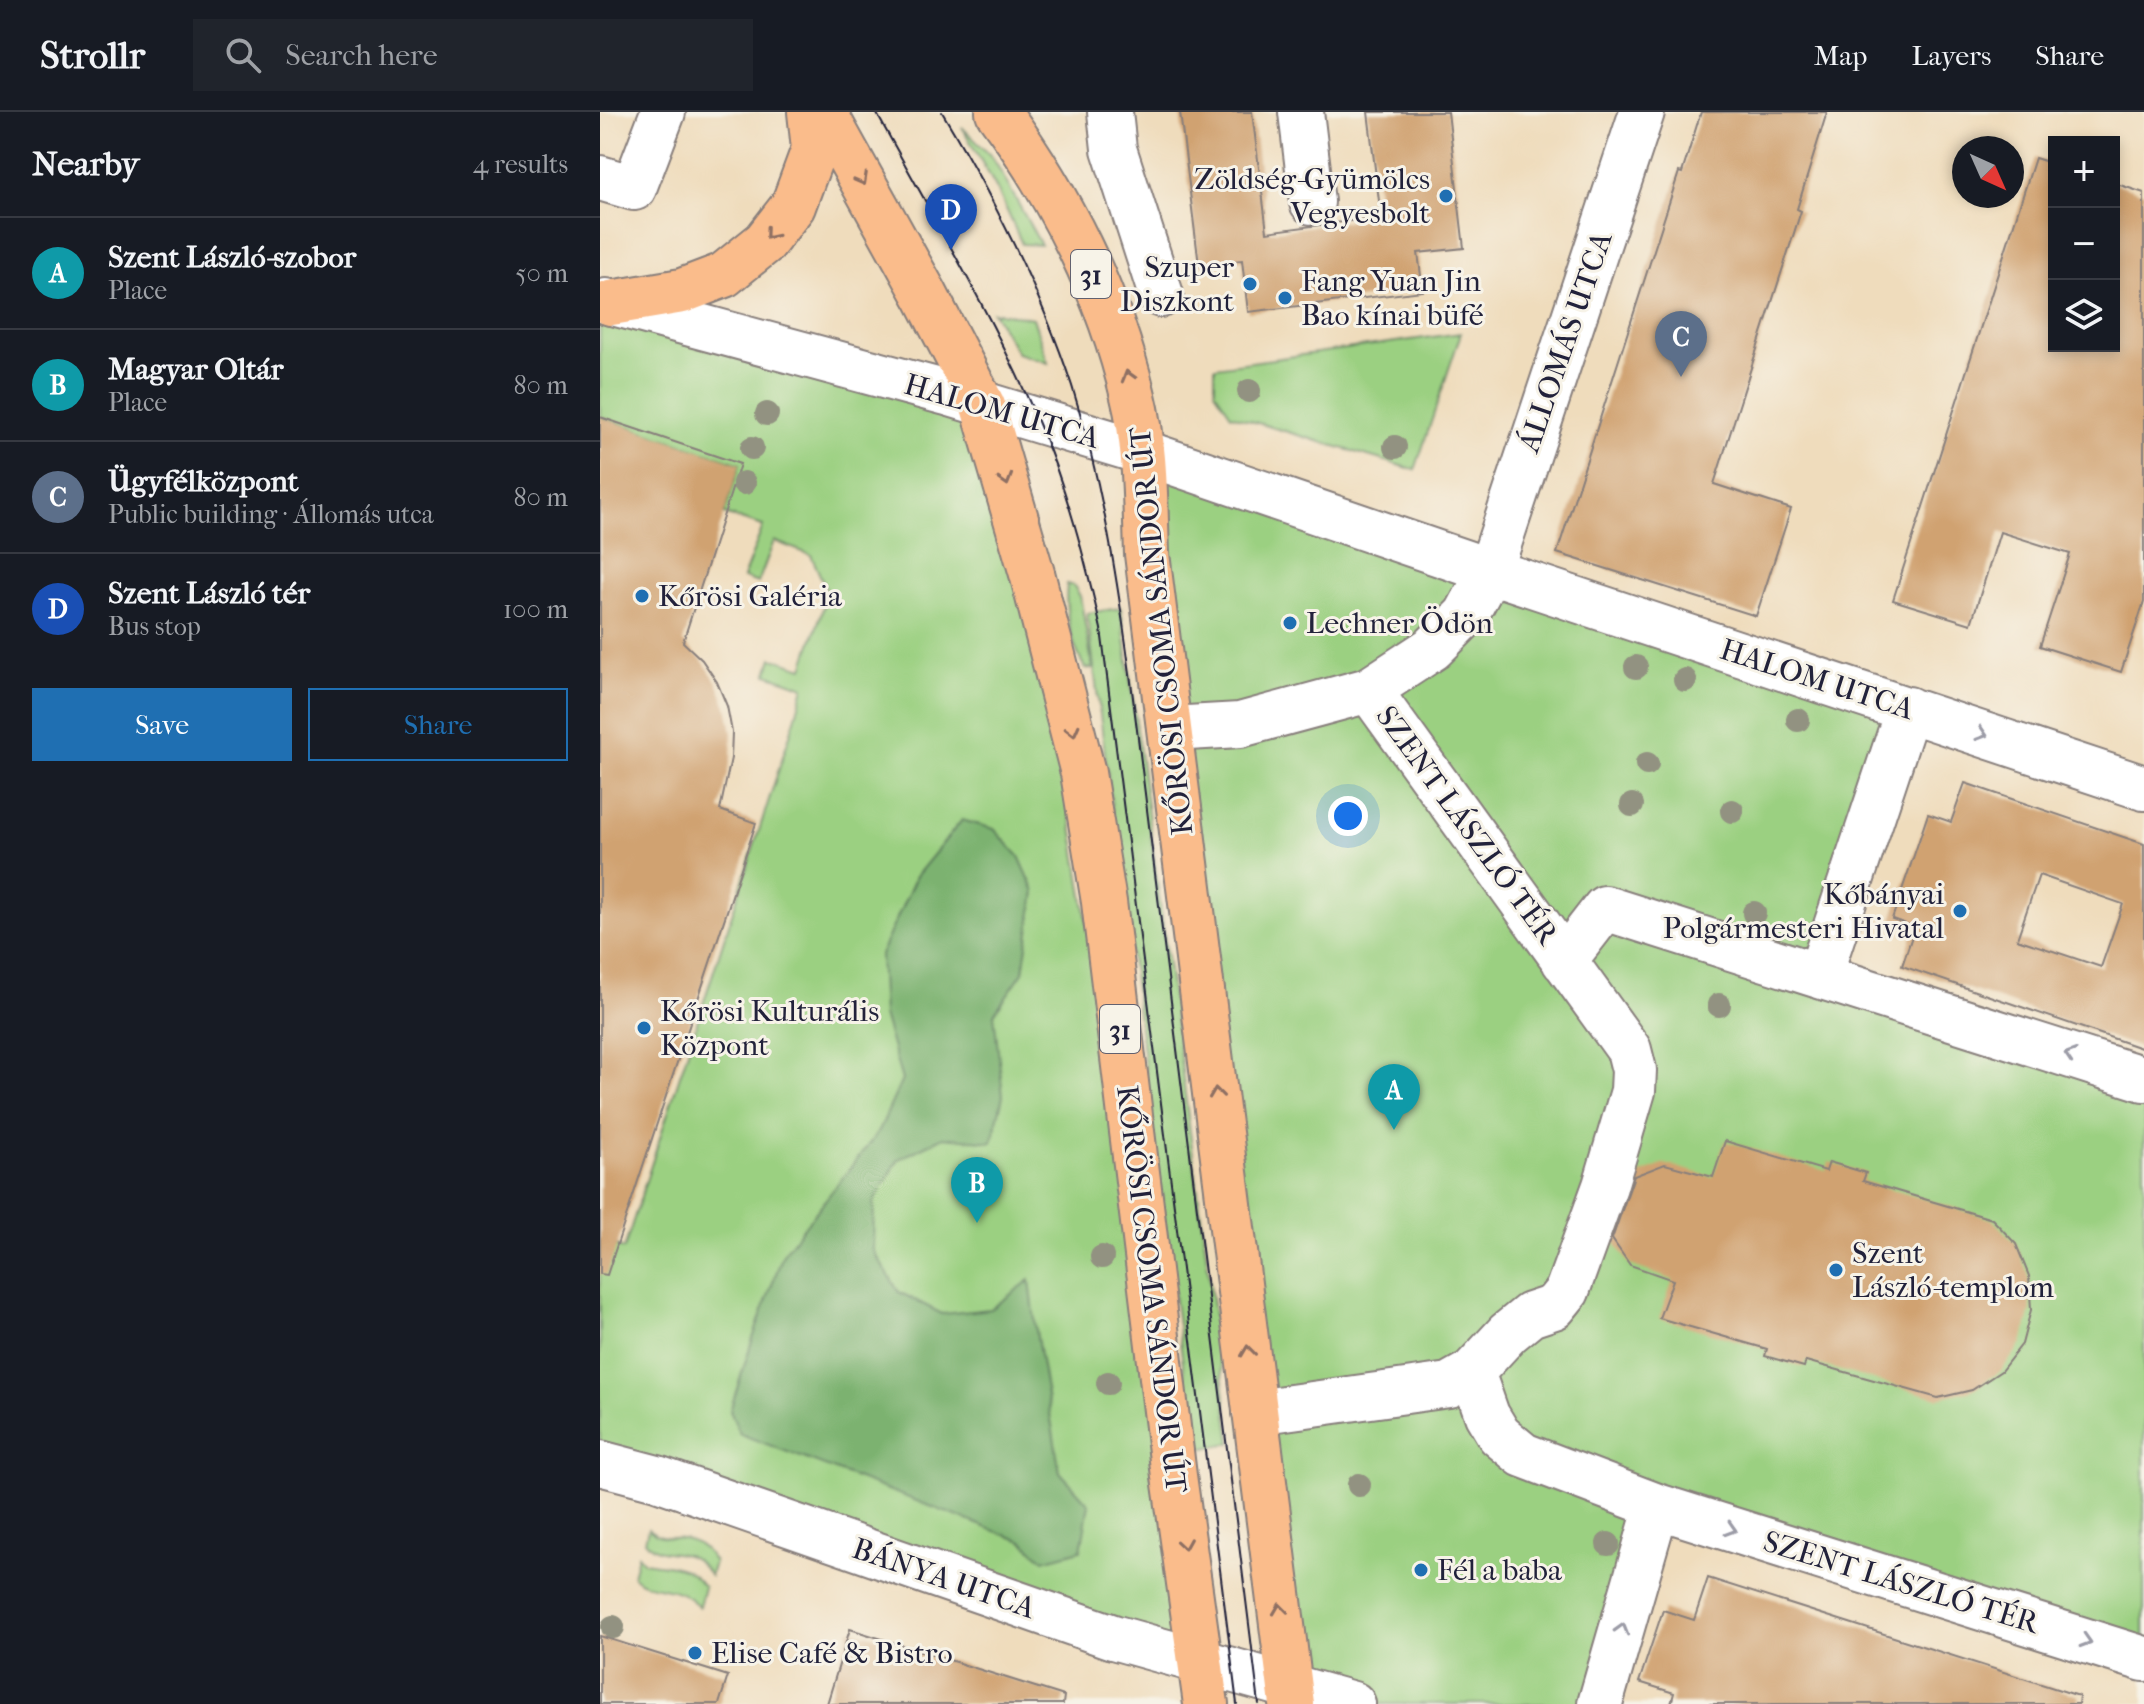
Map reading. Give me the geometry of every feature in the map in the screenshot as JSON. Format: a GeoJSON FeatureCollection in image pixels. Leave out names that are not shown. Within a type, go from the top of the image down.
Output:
{"type":"FeatureCollection","features":[{"type":"Feature","properties":{"kind":"main road"},"geometry":{"type":"LineString","coordinates":[[605,301],[682,291],[724,275],[765,242],[793,206],[814,149],[810,112]]}},
{"type":"Feature","properties":{"kind":"main road","name":"KŐRÖSI CSOMA SÁNDOR ÚT"},"geometry":{"type":"LineString","coordinates":[[824,112],[983,406],[1033,577],[1083,773],[1104,902],[1174,1476],[1204,1684]]}},
{"type":"Feature","properties":{"kind":"main road","name":"KŐRÖSI CSOMA SÁNDOR ÚT"},"geometry":{"type":"LineString","coordinates":[[998,112],[1022,144],[1061,210],[1104,302],[1134,399],[1142,452],[1147,554],[1291,1695]]}},
{"type":"Feature","properties":{"kind":"street"},"geometry":{"type":"LineString","coordinates":[[600,178],[634,188],[663,112]]}},
{"type":"Feature","properties":{"kind":"street"},"geometry":{"type":"LineString","coordinates":[[1110,112],[1114,149],[1161,295]]}},
{"type":"Feature","properties":{"kind":"street"},"geometry":{"type":"LineString","coordinates":[[1301,112],[1312,202]]}},
{"type":"Feature","properties":{"kind":"street","name":"ÁLLOMÁS UTCA"},"geometry":{"type":"LineString","coordinates":[[1490,571],[1642,112]]}},
{"type":"Feature","properties":{"kind":"street","name":"HALOM UTCA"},"geometry":{"type":"LineString","coordinates":[[605,301],[947,393],[1142,452],[2144,788]]}},
{"type":"Feature","properties":{"kind":"street"},"geometry":{"type":"LineString","coordinates":[[1170,729],[1240,725],[1369,690],[1433,648],[1466,615],[1490,571]]}},
{"type":"Feature","properties":{"kind":"street","name":"SZENT LÁSZLÓ TÉR"},"geometry":{"type":"LineString","coordinates":[[1255,1412],[1449,1385],[1472,1372],[1508,1333],[1530,1315],[1554,1307],[1567,1291],[1605,1186],[1633,1091],[1634,1070],[1629,1050],[1369,690]]}},
{"type":"Feature","properties":{"kind":"street"},"geometry":{"type":"LineString","coordinates":[[1820,974],[1908,709]]}},
{"type":"Feature","properties":{"kind":"street","name":"SZENT LÁSZLÓ TÉR"},"geometry":{"type":"LineString","coordinates":[[1564,961],[1605,908],[2144,1079]]}},
{"type":"Feature","properties":{"kind":"street","name":"SZENT LÁSZLÓ TÉR"},"geometry":{"type":"LineString","coordinates":[[1472,1372],[1487,1415],[1499,1435],[1523,1455],[1657,1506],[2144,1659]]}},
{"type":"Feature","properties":{"kind":"street","name":"BÁNYA UTCA"},"geometry":{"type":"LineString","coordinates":[[600,1463],[657,1478],[1113,1637],[1204,1684],[1291,1695]]}},
{"type":"Feature","properties":{"kind":"street"},"geometry":{"type":"LineString","coordinates":[[1600,1704],[1657,1506]]}},
{"type":"Feature","properties":{"kind":"street"},"geometry":{"type":"LineString","coordinates":[[1291,1695],[1353,1704]]}},
{"type":"Feature","properties":{"kind":"green space"},"geometry":{"type":"Polygon","coordinates":[[[962,127],[993,158],[1041,245],[1022,244],[997,189],[962,127]]]}},
{"type":"Feature","properties":{"kind":"green space"},"geometry":{"type":"Polygon","coordinates":[[[600,300],[983,406],[1033,577],[1203,1663],[600,1463],[600,1241],[624,1249],[796,716],[804,687],[767,674],[772,658],[803,668],[828,593],[811,555],[774,541],[758,583],[743,578],[763,526],[724,514],[740,464],[600,417],[600,300]]]}},
{"type":"Feature","properties":{"kind":"green space"},"geometry":{"type":"Polygon","coordinates":[[[993,312],[1033,318],[1048,363],[1017,353],[993,312]]]}},
{"type":"Feature","properties":{"kind":"green space"},"geometry":{"type":"Polygon","coordinates":[[[1461,333],[1415,470],[1231,415],[1215,391],[1215,367],[1461,333]]]}},
{"type":"Feature","properties":{"kind":"green space"},"geometry":{"type":"Polygon","coordinates":[[[1142,452],[1908,709],[1820,974],[2144,1079],[2144,1658],[1657,1506],[1600,1704],[1353,1704],[1290,1686],[1142,452]]]}},
{"type":"Feature","properties":{"kind":"green space"},"geometry":{"type":"Polygon","coordinates":[[[1067,584],[1074,586],[1080,596],[1093,669],[1085,668],[1072,638],[1067,584]]]}},
{"type":"Feature","properties":{"kind":"green space"},"geometry":{"type":"Polygon","coordinates":[[[1121,608],[1231,1443],[1194,1450],[1087,613],[1121,608]]]}},
{"type":"Feature","properties":{"kind":"green space"},"geometry":{"type":"Polygon","coordinates":[[[962,820],[994,829],[1019,856],[1035,892],[1023,972],[994,1014],[1003,1096],[992,1142],[943,1137],[899,1159],[874,1201],[873,1250],[899,1292],[942,1314],[991,1309],[1030,1280],[1060,1472],[1089,1504],[1081,1550],[1044,1560],[1022,1541],[740,1434],[730,1411],[783,1254],[879,1131],[902,1080],[883,1015],[880,955],[916,876],[962,820]]]}},
{"type":"Feature","properties":{"kind":"green space"},"geometry":{"type":"Polygon","coordinates":[[[648,1529],[665,1537],[697,1544],[714,1562],[710,1576],[693,1558],[653,1548],[645,1541],[648,1529]]]}},
{"type":"Feature","properties":{"kind":"green space"},"geometry":{"type":"Polygon","coordinates":[[[638,1555],[644,1562],[678,1567],[697,1579],[704,1587],[699,1607],[681,1593],[648,1585],[633,1576],[638,1555]]]}},
{"type":"Feature","properties":{"kind":"building"},"geometry":{"type":"Polygon","coordinates":[[[1180,112],[1252,112],[1267,232],[1381,217],[1368,112],[1448,112],[1464,248],[1418,253],[1423,291],[1248,312],[1242,260],[1199,265],[1180,112]]]}},
{"type":"Feature","properties":{"kind":"building"},"geometry":{"type":"Polygon","coordinates":[[[1701,112],[1827,112],[1797,209],[1801,211],[1714,484],[1791,509],[1756,616],[1557,553],[1701,112]]]}},
{"type":"Feature","properties":{"kind":"building"},"geometry":{"type":"Polygon","coordinates":[[[2035,158],[2048,162],[2048,352],[2120,352],[2120,185],[2144,193],[2144,602],[2121,672],[2040,646],[2070,554],[2000,532],[1971,624],[1893,600],[2019,208],[2024,208],[2024,192],[2035,158]]]}},
{"type":"Feature","properties":{"kind":"building","name":"Kőrösi Kulturális Központ"},"geometry":{"type":"Polygon","coordinates":[[[600,417],[740,464],[683,642],[702,660],[717,682],[727,706],[732,732],[731,758],[720,810],[756,823],[607,1275],[600,1274],[600,417]]]}},
{"type":"Feature","properties":{"kind":"building","name":"Kőbányai Polgármesteri Hivatal"},"geometry":{"type":"Polygon","coordinates":[[[1965,783],[2144,844],[2144,1049],[1902,966],[1915,927],[1892,919],[1928,814],[1951,822],[1965,783]],[[2039,875],[2017,939],[2101,967],[2123,904],[2039,875]]]}},
{"type":"Feature","properties":{"kind":"building","name":"Szent László-templom"},"geometry":{"type":"Polygon","coordinates":[[[1725,1141],[1826,1171],[1829,1162],[1866,1173],[1863,1181],[1992,1219],[2016,1244],[2029,1276],[2031,1310],[2022,1344],[2001,1371],[1972,1390],[1938,1398],[1806,1361],[1804,1367],[1765,1356],[1767,1349],[1659,1318],[1673,1280],[1630,1265],[1612,1239],[1634,1176],[1665,1164],[1713,1177],[1725,1141]]]}},
{"type":"Feature","properties":{"kind":"building"},"geometry":{"type":"Polygon","coordinates":[[[1708,1578],[2079,1696],[2078,1704],[1671,1704],[1674,1693],[1639,1682],[1663,1610],[1694,1620],[1708,1578]]]}},
{"type":"Feature","properties":{"kind":"building"},"geometry":{"type":"Polygon","coordinates":[[[850,1629],[1064,1696],[1063,1704],[827,1704],[850,1629]]]}},
{"type":"Feature","properties":{"kind":"building"},"geometry":{"type":"Polygon","coordinates":[[[600,1636],[728,1676],[719,1704],[600,1704],[600,1636]]]}},
{"type":"Feature","properties":{"kind":"tram line"},"geometry":{"type":"LineString","coordinates":[[876,112],[980,302],[1037,419],[1074,522],[1101,629],[1237,1704]]}},
{"type":"Feature","properties":{"kind":"tram line"},"geometry":{"type":"LineString","coordinates":[[942,112],[998,211],[1046,314],[1082,421],[1106,525],[1129,666],[1259,1704]]}},
{"type":"Feature","properties":{"kind":"place","name":"Zöldség-Gyümölcs Vegyesbolt"},"geometry":{"type":"Point","coordinates":[1446,196]}},
{"type":"Feature","properties":{"kind":"place","name":"Szent László tér"},"geometry":{"type":"Point","coordinates":[951,250]}},
{"type":"Feature","properties":{"kind":"place","name":"Szuper Diszkont"},"geometry":{"type":"Point","coordinates":[1250,284]}},
{"type":"Feature","properties":{"kind":"place","name":"Fang Yuan Jin Bao kínai büfé"},"geometry":{"type":"Point","coordinates":[1285,298]}},
{"type":"Feature","properties":{"kind":"place","name":"Ügyfélközpont"},"geometry":{"type":"Point","coordinates":[1681,377]}},
{"type":"Feature","properties":{"kind":"place","name":"Kőrösi Galéria"},"geometry":{"type":"Point","coordinates":[642,596]}},
{"type":"Feature","properties":{"kind":"place","name":"Lechner Ödön"},"geometry":{"type":"Point","coordinates":[1290,623]}},
{"type":"Feature","properties":{"kind":"place","name":"Kőbányai Polgármesteri Hivatal"},"geometry":{"type":"Point","coordinates":[1960,911]}},
{"type":"Feature","properties":{"kind":"place","name":"Kőrösi Kulturális Központ"},"geometry":{"type":"Point","coordinates":[644,1028]}},
{"type":"Feature","properties":{"kind":"place","name":"Szent László-szobor"},"geometry":{"type":"Point","coordinates":[1394,1130]}},
{"type":"Feature","properties":{"kind":"place","name":"Magyar Oltár"},"geometry":{"type":"Point","coordinates":[977,1223]}},
{"type":"Feature","properties":{"kind":"place","name":"Szent László-templom"},"geometry":{"type":"Point","coordinates":[1836,1270]}},
{"type":"Feature","properties":{"kind":"place","name":"Fél a baba"},"geometry":{"type":"Point","coordinates":[1421,1570]}},
{"type":"Feature","properties":{"kind":"place","name":"Elise Café & Bistro"},"geometry":{"type":"Point","coordinates":[695,1653]}}]}
